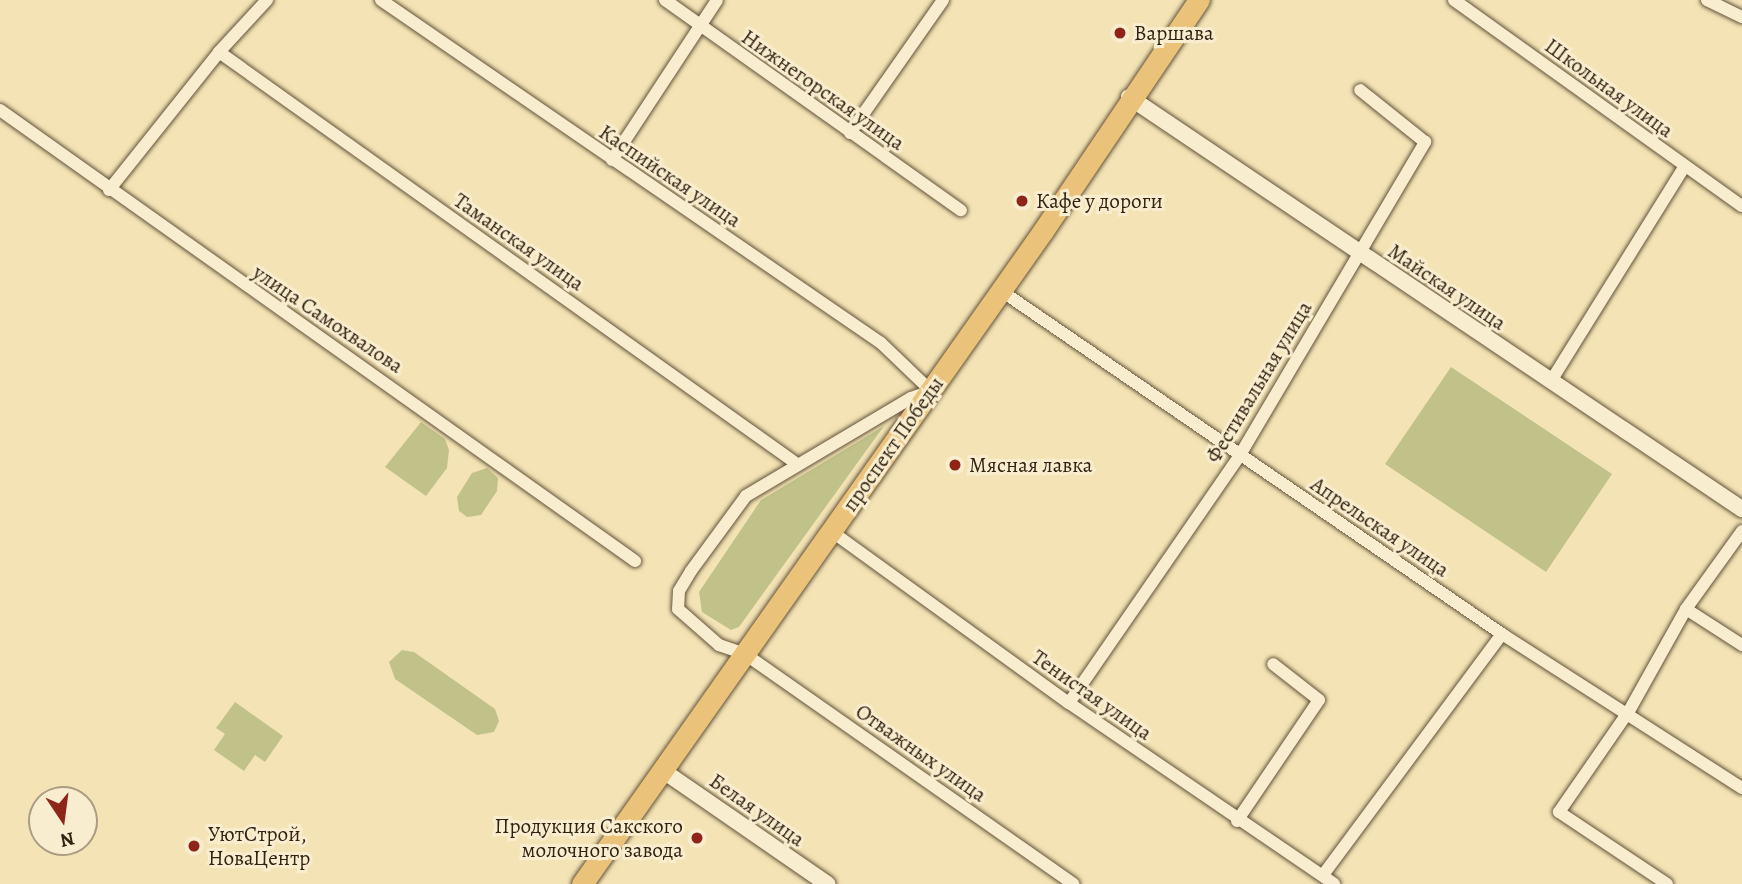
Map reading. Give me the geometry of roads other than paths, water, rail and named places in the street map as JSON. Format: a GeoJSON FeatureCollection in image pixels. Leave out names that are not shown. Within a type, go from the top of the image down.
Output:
{"type":"FeatureCollection","features":[{"type":"Feature","properties":{"kind":"main road","name":"проспект Победы"},"geometry":{"type":"LineString","coordinates":[[582,884],[931,391],[1129,97],[1199,0]]}},
{"type":"Feature","properties":{"kind":"street"},"geometry":{"type":"LineString","coordinates":[[109,190],[219,52],[267,0]]}},
{"type":"Feature","properties":{"kind":"street","name":"Каспийская улица"},"geometry":{"type":"LineString","coordinates":[[381,0],[881,343],[931,391]]}},
{"type":"Feature","properties":{"kind":"street","name":"Нижнегорская улица"},"geometry":{"type":"LineString","coordinates":[[665,0],[698,26],[961,210]]}},
{"type":"Feature","properties":{"kind":"street"},"geometry":{"type":"LineString","coordinates":[[612,160],[717,0]]}},
{"type":"Feature","properties":{"kind":"street"},"geometry":{"type":"LineString","coordinates":[[850,132],[943,0]]}},
{"type":"Feature","properties":{"kind":"street","name":"Школьная улица"},"geometry":{"type":"LineString","coordinates":[[1454,0],[1742,206]]}},
{"type":"Feature","properties":{"kind":"street"},"geometry":{"type":"LineString","coordinates":[[1707,0],[1742,17]]}},
{"type":"Feature","properties":{"kind":"street","name":"Таманская улица"},"geometry":{"type":"LineString","coordinates":[[219,52],[797,464]]}},
{"type":"Feature","properties":{"kind":"street","name":"Фестивальная улица"},"geometry":{"type":"LineString","coordinates":[[1069,703],[1240,454],[1425,142],[1360,90]]}},
{"type":"Feature","properties":{"kind":"street","name":"Майская улица"},"geometry":{"type":"LineString","coordinates":[[1129,97],[1742,509]]}},
{"type":"Feature","properties":{"kind":"street","name":"улица Самохвалова"},"geometry":{"type":"LineString","coordinates":[[0,110],[109,190],[474,443],[635,561]]}},
{"type":"Feature","properties":{"kind":"street"},"geometry":{"type":"LineString","coordinates":[[1551,381],[1685,166]]}},
{"type":"Feature","properties":{"kind":"street","name":"Апрельская улица"},"geometry":{"type":"LineString","coordinates":[[1000,290],[1502,634],[1629,711],[1742,788]]}},
{"type":"Feature","properties":{"kind":"street"},"geometry":{"type":"LineString","coordinates":[[797,464],[931,391]]}},
{"type":"Feature","properties":{"kind":"street","name":"Отважных улица"},"geometry":{"type":"LineString","coordinates":[[797,464],[746,496],[677,597],[685,619],[719,645],[745,654],[1074,884]]}},
{"type":"Feature","properties":{"kind":"street","name":"Тенистая улица"},"geometry":{"type":"LineString","coordinates":[[831,531],[1237,821],[1334,884]]}},
{"type":"Feature","properties":{"kind":"street"},"geometry":{"type":"LineString","coordinates":[[1667,884],[1559,812],[1629,711],[1686,609],[1742,531]]}},
{"type":"Feature","properties":{"kind":"street"},"geometry":{"type":"LineString","coordinates":[[1686,609],[1742,645]]}},
{"type":"Feature","properties":{"kind":"street"},"geometry":{"type":"LineString","coordinates":[[1323,875],[1502,634]]}},
{"type":"Feature","properties":{"kind":"street"},"geometry":{"type":"LineString","coordinates":[[1237,821],[1319,700],[1273,664]]}},
{"type":"Feature","properties":{"kind":"street","name":"Белая улица"},"geometry":{"type":"LineString","coordinates":[[662,770],[827,884]]}},
{"type":"Feature","properties":{"kind":"place","name":"Варшава"},"geometry":{"type":"Point","coordinates":[1120,33]}},
{"type":"Feature","properties":{"kind":"place","name":"Кафе у дороги"},"geometry":{"type":"Point","coordinates":[1022,201]}},
{"type":"Feature","properties":{"kind":"place","name":"Мясная лавка"},"geometry":{"type":"Point","coordinates":[955,465]}},
{"type":"Feature","properties":{"kind":"place","name":"Продукция Сакского молочного завода"},"geometry":{"type":"Point","coordinates":[697,838]}},
{"type":"Feature","properties":{"kind":"place","name":"УютСтрой, НоваЦентр"},"geometry":{"type":"Point","coordinates":[194,846]}}]}
